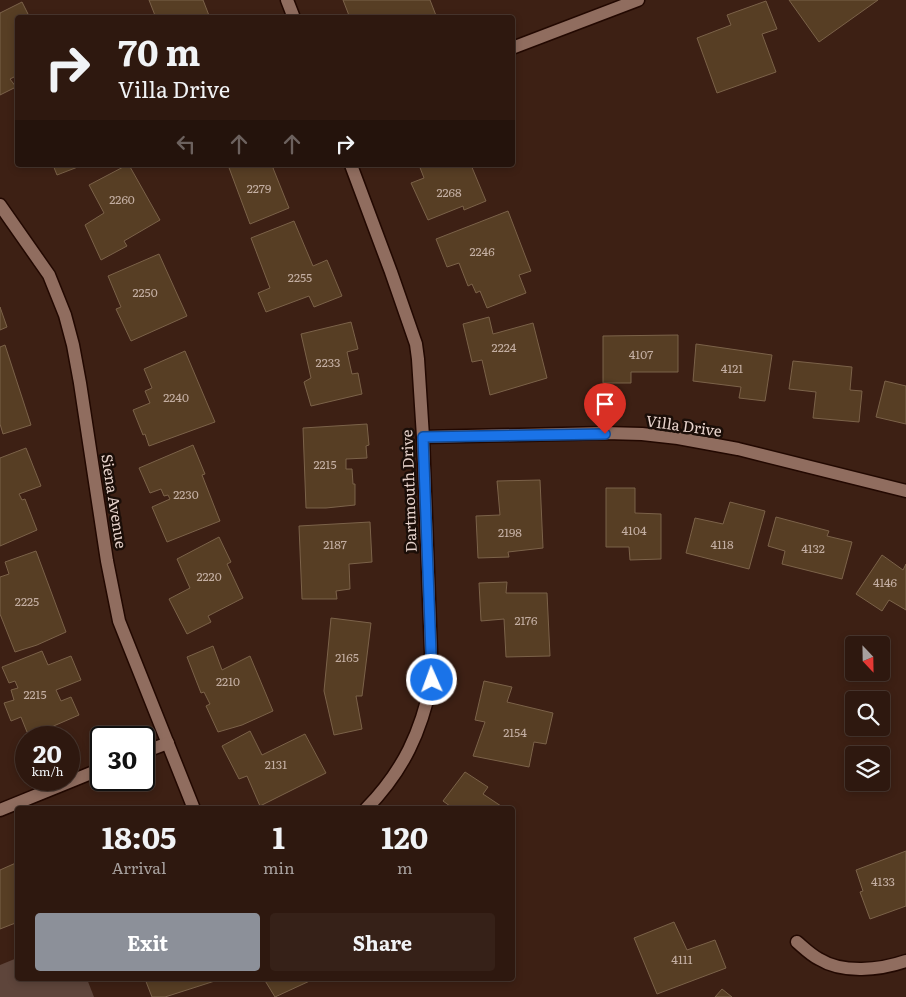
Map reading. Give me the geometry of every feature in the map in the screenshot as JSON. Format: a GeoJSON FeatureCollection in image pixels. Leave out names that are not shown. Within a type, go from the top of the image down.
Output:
{"type":"FeatureCollection","features":[{"type":"Feature","properties":{"kind":"street"},"geometry":{"type":"LineString","coordinates":[[287,0],[293,15]]}},
{"type":"Feature","properties":{"kind":"street"},"geometry":{"type":"LineString","coordinates":[[515,47],[638,0]]}},
{"type":"Feature","properties":{"kind":"street","name":"Dartmouth Drive"},"geometry":{"type":"LineString","coordinates":[[352,167],[416,344],[423,437],[432,680],[420,726],[406,757],[384,790],[369,806]]}},
{"type":"Feature","properties":{"kind":"street","name":"Siena Avenue"},"geometry":{"type":"LineString","coordinates":[[0,205],[49,275],[65,315],[80,383],[106,552],[119,621],[193,806]]}},
{"type":"Feature","properties":{"kind":"street","name":"Villa Drive"},"geometry":{"type":"LineString","coordinates":[[423,437],[642,434],[678,438],[738,449],[906,491]]}},
{"type":"Feature","properties":{"kind":"street"},"geometry":{"type":"LineString","coordinates":[[155,748],[168,743]]}},
{"type":"Feature","properties":{"kind":"street"},"geometry":{"type":"LineString","coordinates":[[0,810],[90,773]]}},
{"type":"Feature","properties":{"kind":"street"},"geometry":{"type":"LineString","coordinates":[[797,942],[819,960],[833,966],[846,968],[881,967],[906,962]]}},
{"type":"Feature","properties":{"kind":"shaded area"},"geometry":{"type":"Polygon","coordinates":[[[15,959],[15,981],[88,981],[94,997],[0,997],[0,965],[15,959]]]}},
{"type":"Feature","properties":{"kind":"building"},"geometry":{"type":"Polygon","coordinates":[[[149,0],[203,0],[209,15],[155,15],[149,0]]]}},
{"type":"Feature","properties":{"kind":"building"},"geometry":{"type":"Polygon","coordinates":[[[343,0],[430,0],[436,15],[349,15],[343,0]]]}},
{"type":"Feature","properties":{"kind":"building"},"geometry":{"type":"Polygon","coordinates":[[[789,0],[878,0],[819,42],[789,0]]]}},
{"type":"Feature","properties":{"kind":"building"},"geometry":{"type":"Polygon","coordinates":[[[766,1],[777,29],[762,34],[776,72],[717,93],[697,38],[731,25],[727,15],[766,1]]]}},
{"type":"Feature","properties":{"kind":"building"},"geometry":{"type":"Polygon","coordinates":[[[22,2],[28,15],[15,15],[15,76],[10,79],[15,88],[0,95],[0,13],[22,2]]]}},
{"type":"Feature","properties":{"kind":"building"},"geometry":{"type":"Polygon","coordinates":[[[54,167],[78,167],[57,175],[54,167]]]}},
{"type":"Feature","properties":{"kind":"building"},"geometry":{"type":"Polygon","coordinates":[[[123,167],[130,167],[160,220],[124,241],[127,246],[101,260],[85,225],[104,213],[89,185],[123,167]]]}},
{"type":"Feature","properties":{"kind":"building"},"geometry":{"type":"Polygon","coordinates":[[[229,167],[276,167],[273,168],[289,208],[250,224],[229,167]]]}},
{"type":"Feature","properties":{"kind":"building"},"geometry":{"type":"Polygon","coordinates":[[[420,167],[472,167],[486,201],[464,210],[463,206],[428,220],[411,183],[424,178],[420,167]]]}},
{"type":"Feature","properties":{"kind":"building"},"geometry":{"type":"Polygon","coordinates":[[[508,211],[531,271],[519,275],[526,293],[487,308],[480,291],[476,293],[472,284],[468,286],[459,263],[447,267],[436,239],[508,211]]]}},
{"type":"Feature","properties":{"kind":"building"},"geometry":{"type":"Polygon","coordinates":[[[294,221],[313,266],[327,260],[342,296],[314,307],[309,296],[266,312],[258,293],[270,288],[251,238],[294,221]]]}},
{"type":"Feature","properties":{"kind":"building"},"geometry":{"type":"Polygon","coordinates":[[[159,254],[187,316],[131,341],[116,309],[121,307],[108,276],[159,254]]]}},
{"type":"Feature","properties":{"kind":"building"},"geometry":{"type":"Polygon","coordinates":[[[0,307],[7,327],[0,330],[0,307]]]}},
{"type":"Feature","properties":{"kind":"building"},"geometry":{"type":"Polygon","coordinates":[[[489,317],[493,334],[533,323],[547,378],[490,395],[482,360],[472,362],[463,324],[489,317]]]}},
{"type":"Feature","properties":{"kind":"building"},"geometry":{"type":"Polygon","coordinates":[[[351,322],[358,349],[347,352],[352,374],[358,373],[362,394],[311,406],[304,382],[311,378],[301,334],[351,322]]]}},
{"type":"Feature","properties":{"kind":"building"},"geometry":{"type":"Polygon","coordinates":[[[678,335],[678,372],[631,372],[631,383],[603,383],[603,336],[678,335]]]}},
{"type":"Feature","properties":{"kind":"building"},"geometry":{"type":"Polygon","coordinates":[[[696,344],[772,355],[765,401],[739,398],[741,387],[693,381],[696,344]]]}},
{"type":"Feature","properties":{"kind":"building"},"geometry":{"type":"Polygon","coordinates":[[[5,345],[31,425],[3,434],[0,424],[0,347],[5,345]]]}},
{"type":"Feature","properties":{"kind":"building"},"geometry":{"type":"Polygon","coordinates":[[[185,351],[215,422],[149,446],[133,410],[150,403],[145,391],[152,388],[144,369],[185,351]]]}},
{"type":"Feature","properties":{"kind":"building"},"geometry":{"type":"Polygon","coordinates":[[[793,361],[852,367],[850,390],[862,391],[859,422],[813,418],[816,392],[789,389],[793,361]]]}},
{"type":"Feature","properties":{"kind":"building"},"geometry":{"type":"Polygon","coordinates":[[[885,381],[906,386],[906,424],[876,417],[885,381]]]}},
{"type":"Feature","properties":{"kind":"building"},"geometry":{"type":"Polygon","coordinates":[[[367,424],[369,445],[366,446],[367,458],[346,459],[346,469],[352,469],[353,484],[355,484],[355,505],[306,508],[303,428],[367,424]]]}},
{"type":"Feature","properties":{"kind":"building"},"geometry":{"type":"Polygon","coordinates":[[[193,445],[205,474],[202,475],[220,521],[167,542],[152,507],[170,499],[168,495],[164,496],[161,489],[150,493],[139,468],[193,445]]]}},
{"type":"Feature","properties":{"kind":"building"},"geometry":{"type":"Polygon","coordinates":[[[26,448],[41,486],[19,494],[22,500],[25,499],[37,530],[0,546],[0,458],[26,448]]]}},
{"type":"Feature","properties":{"kind":"building"},"geometry":{"type":"Polygon","coordinates":[[[540,480],[543,548],[508,552],[509,557],[478,558],[476,516],[500,515],[497,481],[540,480]]]}},
{"type":"Feature","properties":{"kind":"building"},"geometry":{"type":"Polygon","coordinates":[[[606,488],[635,488],[635,513],[661,514],[661,559],[630,560],[629,547],[606,547],[606,488]]]}},
{"type":"Feature","properties":{"kind":"building"},"geometry":{"type":"Polygon","coordinates":[[[730,502],[765,511],[749,569],[686,553],[695,518],[723,524],[730,502]]]}},
{"type":"Feature","properties":{"kind":"building"},"geometry":{"type":"Polygon","coordinates":[[[776,517],[829,531],[827,536],[852,542],[842,579],[782,564],[785,551],[768,546],[776,517]]]}},
{"type":"Feature","properties":{"kind":"building"},"geometry":{"type":"Polygon","coordinates":[[[370,522],[372,562],[349,564],[350,589],[336,591],[337,599],[302,599],[299,526],[370,522]]]}},
{"type":"Feature","properties":{"kind":"building"},"geometry":{"type":"Polygon","coordinates":[[[219,537],[231,562],[227,564],[243,598],[208,616],[211,622],[187,634],[169,599],[190,588],[177,559],[219,537]]]}},
{"type":"Feature","properties":{"kind":"building"},"geometry":{"type":"Polygon","coordinates":[[[36,551],[66,632],[37,645],[15,652],[0,614],[0,577],[9,574],[5,562],[36,551]]]}},
{"type":"Feature","properties":{"kind":"building"},"geometry":{"type":"Polygon","coordinates":[[[882,555],[903,570],[906,564],[906,610],[889,600],[882,611],[856,594],[882,555]]]}},
{"type":"Feature","properties":{"kind":"building"},"geometry":{"type":"Polygon","coordinates":[[[507,582],[506,593],[547,593],[550,656],[506,657],[504,619],[481,621],[479,583],[507,582]]]}},
{"type":"Feature","properties":{"kind":"building"},"geometry":{"type":"Polygon","coordinates":[[[331,618],[371,623],[362,696],[356,696],[362,729],[334,735],[324,691],[331,618]]]}},
{"type":"Feature","properties":{"kind":"building"},"geometry":{"type":"Polygon","coordinates":[[[213,646],[222,670],[250,656],[273,711],[242,725],[218,732],[206,706],[210,704],[204,692],[201,693],[187,657],[213,646]]]}},
{"type":"Feature","properties":{"kind":"building"},"geometry":{"type":"Polygon","coordinates":[[[42,651],[48,665],[71,656],[81,680],[56,690],[61,701],[71,697],[79,715],[54,726],[25,726],[21,717],[11,721],[4,703],[14,700],[11,690],[18,688],[15,681],[9,683],[2,667],[42,651]]]}},
{"type":"Feature","properties":{"kind":"building"},"geometry":{"type":"Polygon","coordinates":[[[484,681],[512,687],[507,702],[553,713],[546,744],[534,742],[529,767],[473,756],[485,722],[475,720],[484,681]]]}},
{"type":"Feature","properties":{"kind":"building"},"geometry":{"type":"Polygon","coordinates":[[[250,731],[262,755],[305,734],[326,773],[260,806],[247,776],[239,779],[222,746],[250,731]]]}},
{"type":"Feature","properties":{"kind":"building"},"geometry":{"type":"Polygon","coordinates":[[[465,772],[488,787],[483,794],[501,806],[450,806],[443,801],[465,772]]]}},
{"type":"Feature","properties":{"kind":"building"},"geometry":{"type":"Polygon","coordinates":[[[906,851],[906,906],[870,919],[860,892],[863,891],[856,870],[906,851]]]}},
{"type":"Feature","properties":{"kind":"building"},"geometry":{"type":"Polygon","coordinates":[[[15,863],[15,923],[0,929],[0,870],[15,863]]]}},
{"type":"Feature","properties":{"kind":"building"},"geometry":{"type":"Polygon","coordinates":[[[674,922],[687,950],[715,940],[726,968],[657,994],[634,938],[674,922]]]}},
{"type":"Feature","properties":{"kind":"building"},"geometry":{"type":"Polygon","coordinates":[[[146,981],[215,981],[165,997],[152,997],[146,981]]]}},
{"type":"Feature","properties":{"kind":"building"},"geometry":{"type":"Polygon","coordinates":[[[265,981],[310,981],[275,997],[265,981]]]}},
{"type":"Feature","properties":{"kind":"building"},"geometry":{"type":"Polygon","coordinates":[[[722,989],[732,997],[715,997],[722,989]]]}},
{"type":"Feature","properties":{"kind":"route"},"geometry":{"type":"LineString","coordinates":[[432,680],[423,437],[605,434]]}}]}
